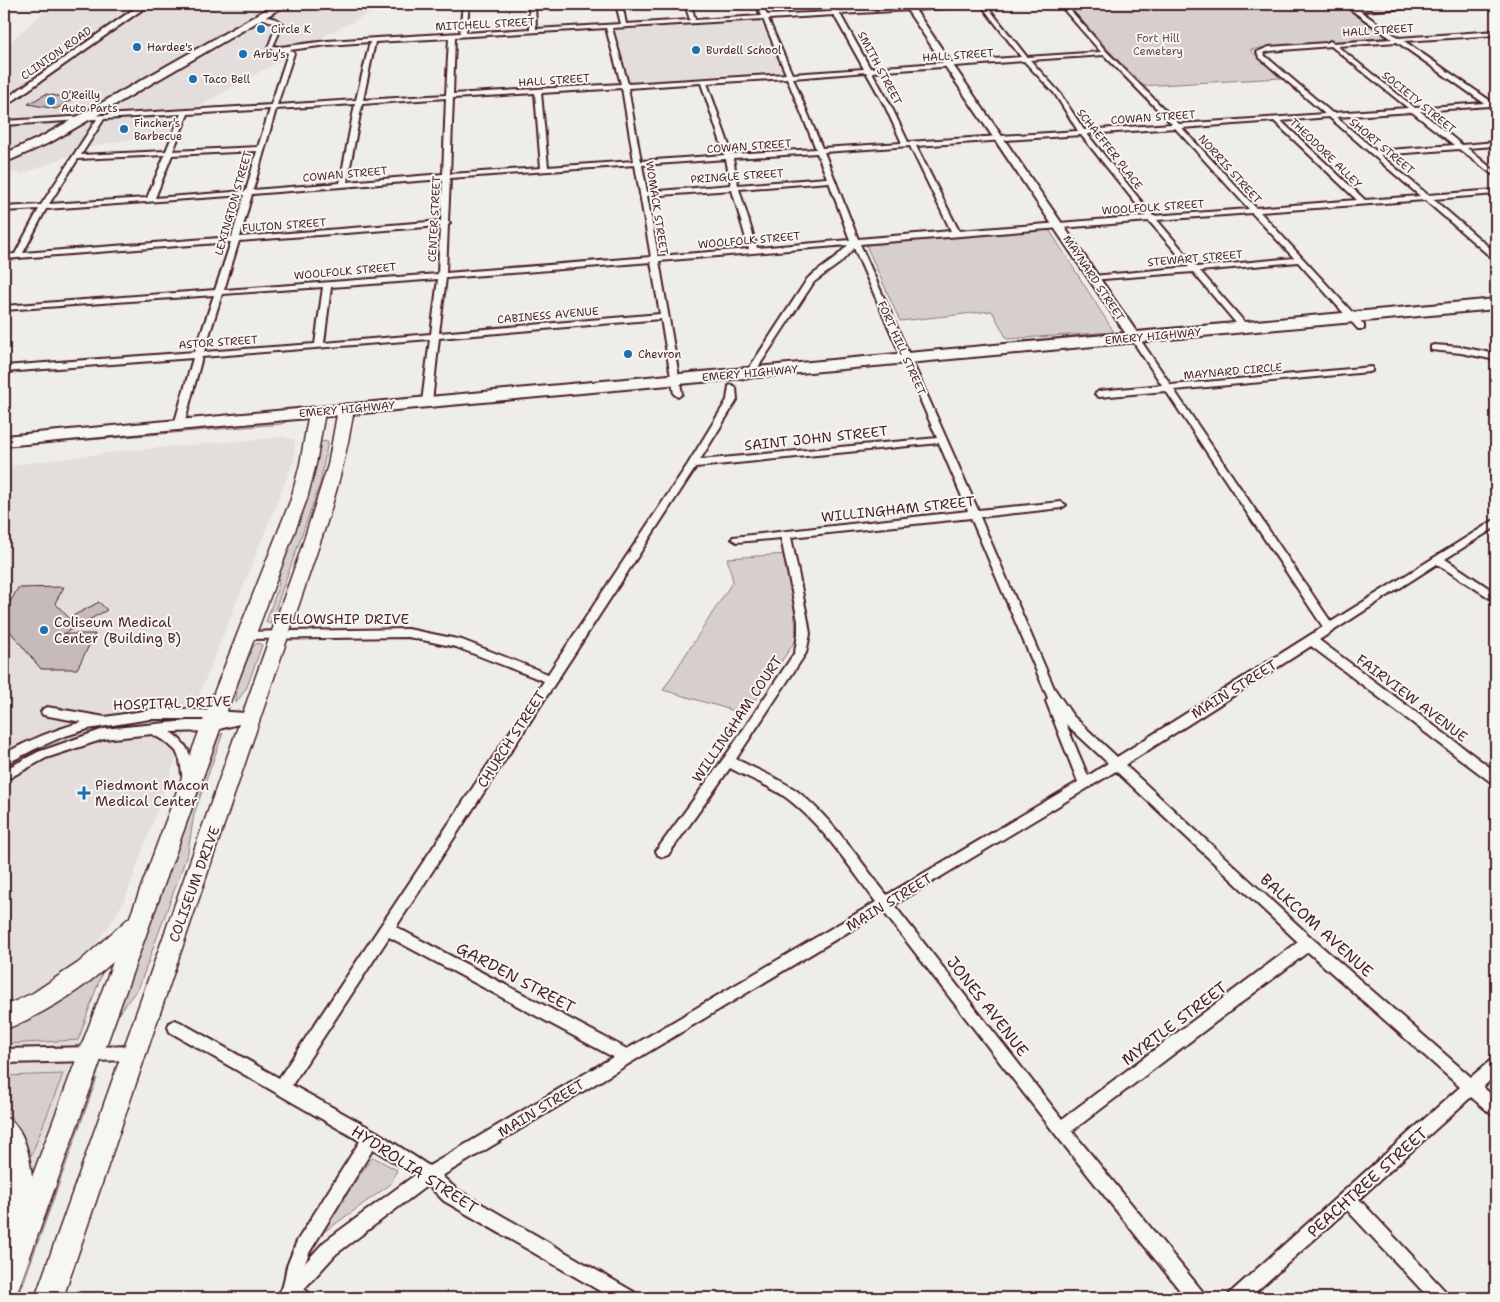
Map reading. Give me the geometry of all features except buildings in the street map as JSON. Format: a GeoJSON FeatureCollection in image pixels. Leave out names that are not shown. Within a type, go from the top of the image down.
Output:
{"type":"FeatureCollection","features":[{"type":"Feature","properties":{"kind":"highway"},"geometry":{"type":"LineString","coordinates":[[4,159],[47,139],[283,4]]}},
{"type":"Feature","properties":{"kind":"highway","name":"EMERY HIGHWAY"},"geometry":{"type":"LineString","coordinates":[[345,416],[427,402],[677,387],[732,388],[910,365],[1356,322],[1496,304]]}},
{"type":"Feature","properties":{"kind":"highway","name":"EMERY HIGHWAY"},"geometry":{"type":"LineString","coordinates":[[1138,342],[1244,327],[1496,315]]}},
{"type":"Feature","properties":{"kind":"highway","name":"EMERY HIGHWAY"},"geometry":{"type":"LineString","coordinates":[[4,451],[345,416],[677,387],[750,373],[910,365]]}},
{"type":"Feature","properties":{"kind":"highway","name":"EMERY HIGHWAY"},"geometry":{"type":"LineString","coordinates":[[4,441],[178,425],[316,419]]}},
{"type":"Feature","properties":{"kind":"main road","name":"COLISEUM DRIVE"},"geometry":{"type":"LineString","coordinates":[[49,1298],[330,488],[345,416]]}},
{"type":"Feature","properties":{"kind":"main road"},"geometry":{"type":"LineString","coordinates":[[4,1290],[213,720],[299,500],[316,419]]}},
{"type":"Feature","properties":{"kind":"main road"},"geometry":{"type":"LineString","coordinates":[[4,1018],[41,1001],[86,971],[139,922]]}},
{"type":"Feature","properties":{"kind":"main road"},"geometry":{"type":"LineString","coordinates":[[4,1130],[16,1163],[20,1188],[16,1259]]}},
{"type":"Feature","properties":{"kind":"street","name":"CLINTON ROAD"},"geometry":{"type":"LineString","coordinates":[[4,104],[146,4]]}},
{"type":"Feature","properties":{"kind":"street"},"geometry":{"type":"LineString","coordinates":[[463,35],[466,4]]}},
{"type":"Feature","properties":{"kind":"street"},"geometry":{"type":"LineString","coordinates":[[532,4],[534,31]]}},
{"type":"Feature","properties":{"kind":"street"},"geometry":{"type":"LineString","coordinates":[[619,4],[624,26]]}},
{"type":"Feature","properties":{"kind":"street"},"geometry":{"type":"LineString","coordinates":[[688,4],[693,21]]}},
{"type":"Feature","properties":{"kind":"street","name":"FORT HILL STREET"},"geometry":{"type":"LineString","coordinates":[[759,4],[821,150],[855,242],[974,515],[1048,690],[1059,723],[1085,784]]}},
{"type":"Feature","properties":{"kind":"street","name":"SMITH STREET"},"geometry":{"type":"LineString","coordinates":[[831,4],[956,233]]}},
{"type":"Feature","properties":{"kind":"street","name":"SCHAEFFER PLACE"},"geometry":{"type":"LineString","coordinates":[[983,4],[1026,60],[1057,93],[1082,132],[1152,219],[1244,327]]}},
{"type":"Feature","properties":{"kind":"street","name":"MITCHELL STREET"},"geometry":{"type":"LineString","coordinates":[[281,49],[373,40],[609,27],[908,6],[987,4]]}},
{"type":"Feature","properties":{"kind":"street","name":"NORRIS STREET"},"geometry":{"type":"LineString","coordinates":[[1062,4],[1105,54],[1177,126],[1356,322]]}},
{"type":"Feature","properties":{"kind":"street"},"geometry":{"type":"LineString","coordinates":[[1346,4],[1494,105]]}},
{"type":"Feature","properties":{"kind":"street"},"geometry":{"type":"LineString","coordinates":[[1356,10],[1444,4]]}},
{"type":"Feature","properties":{"kind":"street","name":"MAYNARD STREET"},"geometry":{"type":"LineString","coordinates":[[908,6],[1059,225],[1330,628]]}},
{"type":"Feature","properties":{"kind":"street","name":"LEXINGTON STREET"},"geometry":{"type":"LineString","coordinates":[[178,425],[235,240],[272,107],[291,53],[289,50],[272,48],[270,45],[279,28],[279,22],[261,16]]}},
{"type":"Feature","properties":{"kind":"street","name":"WOMACK STREET"},"geometry":{"type":"LineString","coordinates":[[609,27],[625,86],[677,387]]}},
{"type":"Feature","properties":{"kind":"street","name":"HALL STREET"},"geometry":{"type":"LineString","coordinates":[[1262,50],[1398,38],[1496,33]]}},
{"type":"Feature","properties":{"kind":"street","name":"CENTER STREET"},"geometry":{"type":"LineString","coordinates":[[427,402],[446,224],[452,36]]}},
{"type":"Feature","properties":{"kind":"street"},"geometry":{"type":"LineString","coordinates":[[343,184],[373,40]]}},
{"type":"Feature","properties":{"kind":"street","name":"SOCIETY STREET"},"geometry":{"type":"LineString","coordinates":[[1330,44],[1496,175]]}},
{"type":"Feature","properties":{"kind":"street","name":"SHORT STREET"},"geometry":{"type":"LineString","coordinates":[[1262,50],[1260,52],[1261,56],[1496,257]]}},
{"type":"Feature","properties":{"kind":"street","name":"HALL STREET"},"geometry":{"type":"LineString","coordinates":[[4,123],[538,92],[1105,54]]}},
{"type":"Feature","properties":{"kind":"street"},"geometry":{"type":"LineString","coordinates":[[703,81],[730,157],[729,161],[734,187],[754,252]]}},
{"type":"Feature","properties":{"kind":"street"},"geometry":{"type":"LineString","coordinates":[[538,92],[545,170]]}},
{"type":"Feature","properties":{"kind":"street","name":"COWAN STREET"},"geometry":{"type":"LineString","coordinates":[[4,209],[1330,114],[1494,105]]}},
{"type":"Feature","properties":{"kind":"street"},"geometry":{"type":"LineString","coordinates":[[150,200],[185,113]]}},
{"type":"Feature","properties":{"kind":"street"},"geometry":{"type":"LineString","coordinates":[[18,256],[44,206],[102,118]]}},
{"type":"Feature","properties":{"kind":"street","name":"THEODORE ALLEY"},"geometry":{"type":"LineString","coordinates":[[1275,118],[1363,202]]}},
{"type":"Feature","properties":{"kind":"street"},"geometry":{"type":"LineString","coordinates":[[1375,153],[1496,144]]}},
{"type":"Feature","properties":{"kind":"street"},"geometry":{"type":"LineString","coordinates":[[77,157],[260,149]]}},
{"type":"Feature","properties":{"kind":"street","name":"PRINGLE STREET"},"geometry":{"type":"LineString","coordinates":[[644,194],[832,180]]}},
{"type":"Feature","properties":{"kind":"street","name":"WOOLFOLK STREET"},"geometry":{"type":"LineString","coordinates":[[4,308],[654,260],[956,233],[1496,192]]}},
{"type":"Feature","properties":{"kind":"street","name":"FULTON STREET"},"geometry":{"type":"LineString","coordinates":[[4,257],[446,224]]}},
{"type":"Feature","properties":{"kind":"street"},"geometry":{"type":"LineString","coordinates":[[836,261],[855,242]]}},
{"type":"Feature","properties":{"kind":"street"},"geometry":{"type":"LineString","coordinates":[[750,373],[806,286],[823,269],[836,261],[848,257],[862,257]]}},
{"type":"Feature","properties":{"kind":"street","name":"STEWART STREET"},"geometry":{"type":"LineString","coordinates":[[1093,278],[1298,260]]}},
{"type":"Feature","properties":{"kind":"street"},"geometry":{"type":"LineString","coordinates":[[319,346],[327,284]]}},
{"type":"Feature","properties":{"kind":"street","name":"CABINESS AVENUE"},"geometry":{"type":"LineString","coordinates":[[435,337],[664,316]]}},
{"type":"Feature","properties":{"kind":"street","name":"ASTOR STREET"},"geometry":{"type":"LineString","coordinates":[[4,369],[435,337]]}},
{"type":"Feature","properties":{"kind":"street"},"geometry":{"type":"LineString","coordinates":[[1434,348],[1461,350],[1496,357]]}},
{"type":"Feature","properties":{"kind":"street","name":"MAYNARD CIRCLE"},"geometry":{"type":"LineString","coordinates":[[1099,394],[1369,369]]}},
{"type":"Feature","properties":{"kind":"street","name":"CHURCH STREET"},"geometry":{"type":"LineString","coordinates":[[282,1087],[693,464],[732,400],[732,388]]}},
{"type":"Feature","properties":{"kind":"street","name":"SAINT JOHN STREET"},"geometry":{"type":"LineString","coordinates":[[693,464],[941,440]]}},
{"type":"Feature","properties":{"kind":"street","name":"WILLINGHAM STREET"},"geometry":{"type":"LineString","coordinates":[[737,539],[1061,505]]}},
{"type":"Feature","properties":{"kind":"street","name":"MAIN STREET"},"geometry":{"type":"LineString","coordinates":[[292,1295],[330,1248],[429,1175],[1085,784],[1496,522]]}},
{"type":"Feature","properties":{"kind":"street","name":"WILLINGHAM COURT"},"geometry":{"type":"LineString","coordinates":[[663,851],[728,761],[800,653],[804,634],[803,621],[785,534]]}},
{"type":"Feature","properties":{"kind":"street"},"geometry":{"type":"LineString","coordinates":[[1437,559],[1496,598]]}},
{"type":"Feature","properties":{"kind":"street","name":"FELLOWSHIP DRIVE"},"geometry":{"type":"LineString","coordinates":[[245,635],[408,633],[458,643],[550,679]]}},
{"type":"Feature","properties":{"kind":"street","name":"FAIRVIEW AVENUE"},"geometry":{"type":"LineString","coordinates":[[1310,640],[1496,779]]}},
{"type":"Feature","properties":{"kind":"street","name":"FORT HILL STREET"},"geometry":{"type":"LineString","coordinates":[[1048,690],[1069,719],[1117,764]]}},
{"type":"Feature","properties":{"kind":"street"},"geometry":{"type":"LineString","coordinates":[[47,712],[105,720]]}},
{"type":"Feature","properties":{"kind":"street","name":"HOSPITAL DRIVE"},"geometry":{"type":"LineString","coordinates":[[4,776],[42,754],[104,734],[155,730],[213,720],[252,716]]}},
{"type":"Feature","properties":{"kind":"street","name":"HOSPITAL DRIVE"},"geometry":{"type":"LineString","coordinates":[[4,760],[37,742],[105,720],[128,717],[213,720]]}},
{"type":"Feature","properties":{"kind":"street","name":"HOSPITAL DRIVE"},"geometry":{"type":"LineString","coordinates":[[155,730],[177,742],[185,752],[188,767],[187,790]]}},
{"type":"Feature","properties":{"kind":"street","name":"JONES AVENUE"},"geometry":{"type":"LineString","coordinates":[[728,761],[790,794],[809,810],[837,841],[1062,1130],[1198,1298]]}},
{"type":"Feature","properties":{"kind":"street","name":"BALKCOM AVENUE"},"geometry":{"type":"LineString","coordinates":[[1117,764],[1308,944],[1496,1109]]}},
{"type":"Feature","properties":{"kind":"street","name":"GARDEN STREET"},"geometry":{"type":"LineString","coordinates":[[387,929],[628,1057]]}},
{"type":"Feature","properties":{"kind":"street","name":"MYRTLE STREET"},"geometry":{"type":"LineString","coordinates":[[1062,1130],[1308,944]]}},
{"type":"Feature","properties":{"kind":"street","name":"HYDROLIA STREET"},"geometry":{"type":"LineString","coordinates":[[175,1027],[372,1138],[429,1175],[450,1195],[628,1298]]}},
{"type":"Feature","properties":{"kind":"street"},"geometry":{"type":"LineString","coordinates":[[4,1056],[134,1053]]}},
{"type":"Feature","properties":{"kind":"street","name":"PEACHTREE STREET"},"geometry":{"type":"LineString","coordinates":[[1237,1298],[1496,1065]]}},
{"type":"Feature","properties":{"kind":"street","name":"MAIN STREET"},"geometry":{"type":"LineString","coordinates":[[292,1295],[295,1266],[303,1247],[372,1138]]}},
{"type":"Feature","properties":{"kind":"street"},"geometry":{"type":"LineString","coordinates":[[1348,1200],[1440,1298]]}},
{"type":"Feature","properties":{"kind":"shaded area"},"geometry":{"type":"Polygon","coordinates":[[[52,4],[390,4],[333,31],[208,101],[170,133],[94,146],[23,174],[4,171],[4,47],[52,4]]]}},
{"type":"Feature","properties":{"kind":"shaded area","name":"Burdell School"},"geometry":{"type":"Polygon","coordinates":[[[759,19],[784,73],[626,84],[613,28],[759,19]]]}},
{"type":"Feature","properties":{"kind":"shaded area","name":"Piedmont Macon Medical Center"},"geometry":{"type":"Polygon","coordinates":[[[282,437],[295,440],[294,460],[202,688],[125,899],[113,921],[94,946],[74,965],[45,986],[4,1003],[4,466],[124,451],[282,437]]]}},
{"type":"Feature","properties":{"kind":"shaded area"},"geometry":{"type":"Polygon","coordinates":[[[89,1016],[4,1253],[4,1017],[89,1016]]]}},
{"type":"Feature","properties":{"kind":"green space","name":"Fort Hill Cemetery"},"geometry":{"type":"Polygon","coordinates":[[[1067,4],[1341,4],[1390,37],[1265,47],[1250,50],[1281,78],[1141,86],[1067,4]]]}},
{"type":"Feature","properties":{"kind":"green space"},"geometry":{"type":"Polygon","coordinates":[[[1050,231],[1114,332],[1007,339],[992,311],[900,321],[866,245],[957,235],[1050,231]]]}},
{"type":"Feature","properties":{"kind":"green space"},"geometry":{"type":"Polygon","coordinates":[[[285,418],[286,422],[281,424],[4,447],[4,444],[285,418]]]}},
{"type":"Feature","properties":{"kind":"green space"},"geometry":{"type":"Polygon","coordinates":[[[328,441],[320,484],[270,624],[266,622],[279,584],[278,576],[309,489],[320,442],[328,441]]]}},
{"type":"Feature","properties":{"kind":"green space"},"geometry":{"type":"Polygon","coordinates":[[[787,554],[794,605],[796,640],[745,714],[663,690],[733,581],[727,558],[787,554]]]}},
{"type":"Feature","properties":{"kind":"green space"},"geometry":{"type":"Polygon","coordinates":[[[258,643],[262,645],[247,687],[236,703],[237,686],[253,646],[258,643]]]}},
{"type":"Feature","properties":{"kind":"green space"},"geometry":{"type":"Polygon","coordinates":[[[223,733],[194,814],[188,852],[139,987],[116,1017],[219,736],[223,733]]]}},
{"type":"Feature","properties":{"kind":"green space"},"geometry":{"type":"Polygon","coordinates":[[[106,962],[78,1040],[4,1044],[4,1024],[53,999],[106,962]]]}},
{"type":"Feature","properties":{"kind":"green space"},"geometry":{"type":"Polygon","coordinates":[[[63,1074],[31,1156],[21,1131],[4,1107],[4,1076],[63,1074]]]}},
{"type":"Feature","properties":{"kind":"green space"},"geometry":{"type":"Polygon","coordinates":[[[97,1078],[18,1298],[13,1298],[89,1090],[97,1078]]]}},
{"type":"Feature","properties":{"kind":"green space"},"geometry":{"type":"Polygon","coordinates":[[[373,1157],[397,1170],[391,1184],[310,1242],[373,1157]]]}},
{"type":"Feature","properties":{"kind":"place","name":"Circle K"},"geometry":{"type":"Point","coordinates":[261,29]}},
{"type":"Feature","properties":{"kind":"place","name":"Hardee's"},"geometry":{"type":"Point","coordinates":[137,47]}},
{"type":"Feature","properties":{"kind":"place","name":"Burdell School"},"geometry":{"type":"Point","coordinates":[696,50]}},
{"type":"Feature","properties":{"kind":"place","name":"Arby's"},"geometry":{"type":"Point","coordinates":[243,54]}},
{"type":"Feature","properties":{"kind":"place","name":"Taco Bell"},"geometry":{"type":"Point","coordinates":[193,79]}},
{"type":"Feature","properties":{"kind":"place","name":"O'Reilly Auto Parts"},"geometry":{"type":"Point","coordinates":[51,101]}},
{"type":"Feature","properties":{"kind":"place","name":"Fincher's Barbecue"},"geometry":{"type":"Point","coordinates":[124,129]}},
{"type":"Feature","properties":{"kind":"place","name":"Chevron"},"geometry":{"type":"Point","coordinates":[628,354]}},
{"type":"Feature","properties":{"kind":"place","name":"Coliseum Medical Center (Building B)"},"geometry":{"type":"Point","coordinates":[44,630]}},
{"type":"Feature","properties":{"kind":"place","name":"Piedmont Macon Medical Center"},"geometry":{"type":"Point","coordinates":[84,793]}}]}
